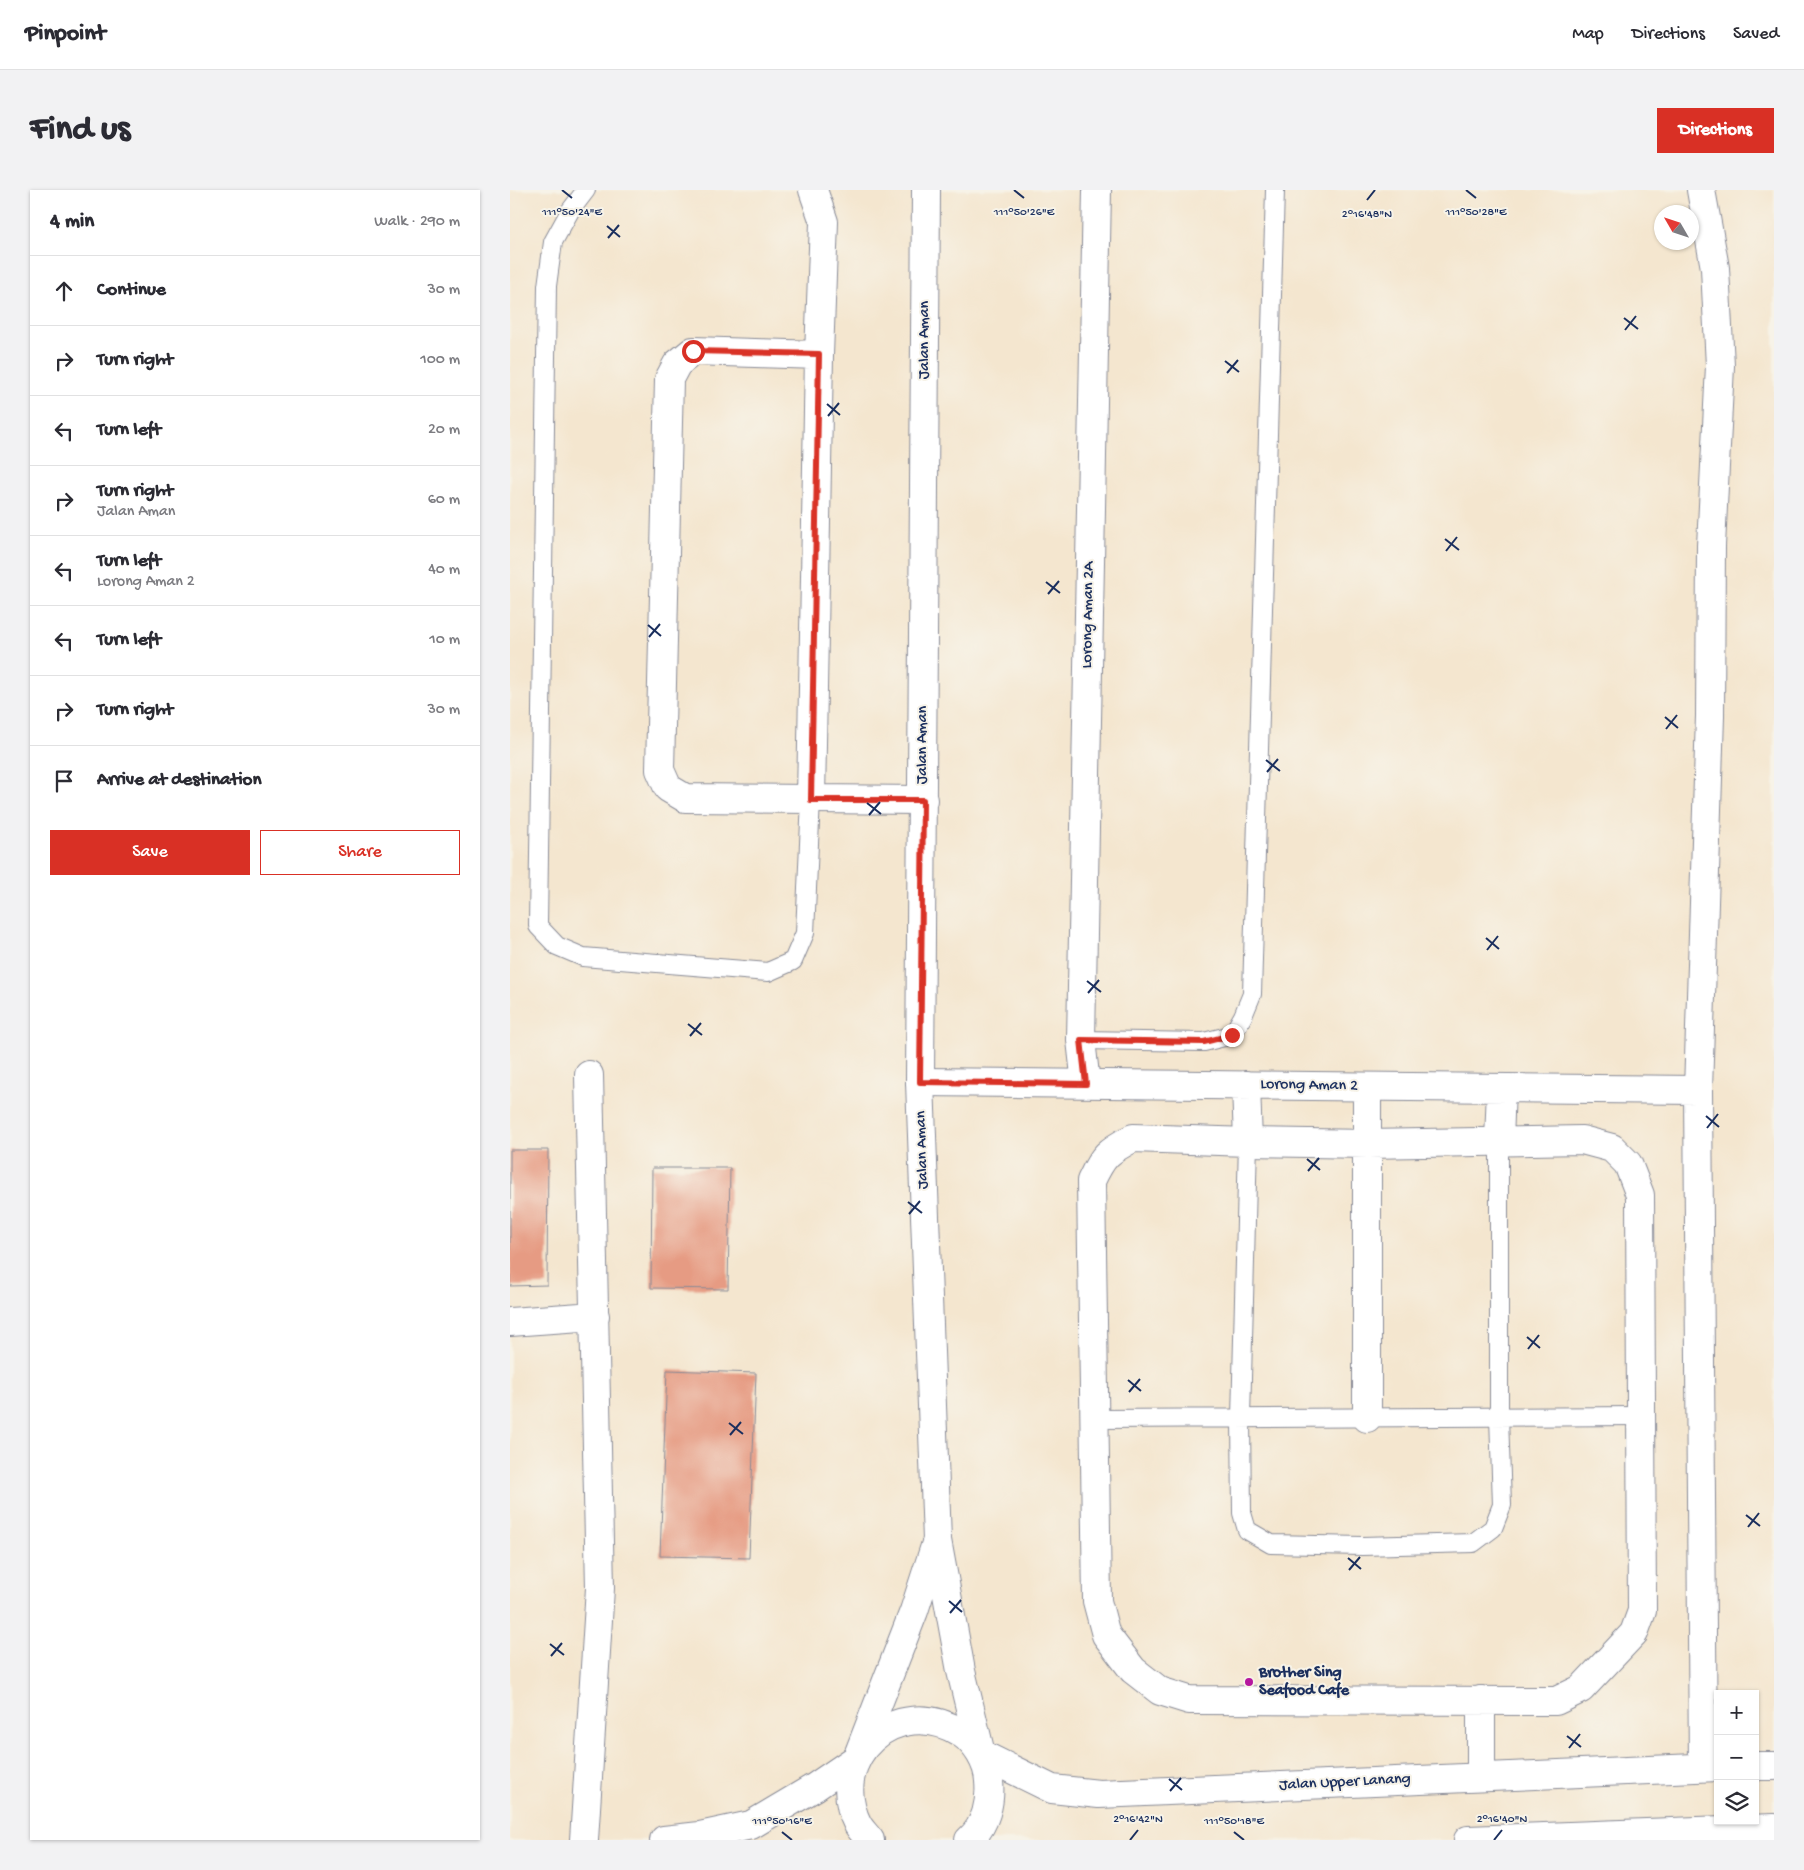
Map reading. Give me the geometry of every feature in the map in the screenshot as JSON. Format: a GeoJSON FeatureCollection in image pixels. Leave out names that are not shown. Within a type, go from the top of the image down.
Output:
{"type":"FeatureCollection","features":[{"type":"Feature","properties":{"kind":"street"},"geometry":{"type":"LineString","coordinates":[[811,800],[819,354],[824,222],[813,190]]}},
{"type":"Feature","properties":{"kind":"street","name":"Jalan Aman"},"geometry":{"type":"LineString","coordinates":[[926,190],[920,1082],[937,1540]]}},
{"type":"Feature","properties":{"kind":"street","name":"Lorong Aman 2A"},"geometry":{"type":"LineString","coordinates":[[1086,1084],[1081,1040],[1097,190]]}},
{"type":"Feature","properties":{"kind":"street"},"geometry":{"type":"LineString","coordinates":[[1701,190],[1715,268],[1720,366],[1711,546],[1710,716],[1698,1090],[1710,1767]]}},
{"type":"Feature","properties":{"kind":"street"},"geometry":{"type":"LineString","coordinates":[[819,354],[693,351],[677,364],[669,379],[660,770],[668,788],[685,798],[923,800]]}},
{"type":"Feature","properties":{"kind":"street"},"geometry":{"type":"LineString","coordinates":[[584,1840],[600,1588],[588,1076]]}},
{"type":"Feature","properties":{"kind":"street","name":"Lorong Aman 2"},"geometry":{"type":"LineString","coordinates":[[920,1082],[1698,1090]]}},
{"type":"Feature","properties":{"kind":"street"},"geometry":{"type":"LineString","coordinates":[[1246,1085],[1248,1142]]}},
{"type":"Feature","properties":{"kind":"street"},"geometry":{"type":"LineString","coordinates":[[1367,1087],[1367,1418]]}},
{"type":"Feature","properties":{"kind":"street"},"geometry":{"type":"LineString","coordinates":[[1499,1141],[1501,1088]]}},
{"type":"Feature","properties":{"kind":"street"},"geometry":{"type":"LineString","coordinates":[[1133,1138],[1368,1144],[1582,1140],[1612,1148],[1628,1164],[1640,1195],[1642,1611],[1634,1633],[1581,1689],[1556,1701],[1188,1700],[1160,1691],[1133,1670],[1106,1635],[1097,1601],[1090,1181],[1100,1161],[1111,1150],[1133,1138]]}},
{"type":"Feature","properties":{"kind":"street"},"geometry":{"type":"LineString","coordinates":[[510,1322],[595,1316]]}},
{"type":"Feature","properties":{"kind":"street"},"geometry":{"type":"LineString","coordinates":[[937,1540],[961,1671],[981,1754],[989,1775],[990,1797],[985,1818],[969,1840]]}},
{"type":"Feature","properties":{"kind":"street"},"geometry":{"type":"LineString","coordinates":[[870,1840],[858,1826],[850,1804],[849,1781],[911,1620],[937,1540]]}},
{"type":"Feature","properties":{"kind":"street"},"geometry":{"type":"LineString","coordinates":[[1480,1777],[1481,1700]]}},
{"type":"Feature","properties":{"kind":"street"},"geometry":{"type":"LineString","coordinates":[[664,1840],[700,1836],[751,1825],[815,1787],[856,1759],[869,1741],[886,1728],[907,1721],[929,1720],[949,1726],[968,1738],[981,1754]]}},
{"type":"Feature","properties":{"kind":"street","name":"Jalan Upper Lanang"},"geometry":{"type":"LineString","coordinates":[[981,1754],[1052,1788],[1100,1794],[1710,1767]]}},
{"type":"Feature","properties":{"kind":"street"},"geometry":{"type":"LineString","coordinates":[[1759,1766],[1774,1766]]}},
{"type":"Feature","properties":{"kind":"street"},"geometry":{"type":"LineString","coordinates":[[1468,1840],[1774,1828]]}},
{"type":"Feature","properties":{"kind":"lane"},"geometry":{"type":"LineString","coordinates":[[586,190],[570,210],[554,242],[547,286],[538,926],[557,946],[583,957],[768,972],[794,962],[805,933],[811,800]]}},
{"type":"Feature","properties":{"kind":"lane"},"geometry":{"type":"LineString","coordinates":[[1081,1040],[1204,1042],[1232,1035],[1243,1016],[1252,994],[1275,190]]}},
{"type":"Feature","properties":{"kind":"lane"},"geometry":{"type":"LineString","coordinates":[[1248,1142],[1241,1418],[1242,1513],[1247,1530],[1271,1544],[1362,1546],[1473,1543],[1493,1528],[1502,1505],[1499,1417],[1499,1141]]}},
{"type":"Feature","properties":{"kind":"lane"},"geometry":{"type":"LineString","coordinates":[[1095,1419],[1641,1416]]}},
{"type":"Feature","properties":{"kind":"building"},"geometry":{"type":"Polygon","coordinates":[[[510,1150],[548,1150],[547,1285],[510,1286],[510,1150]]]}},
{"type":"Feature","properties":{"kind":"building"},"geometry":{"type":"Polygon","coordinates":[[[652,1168],[730,1168],[728,1289],[651,1288],[652,1168]]]}},
{"type":"Feature","properties":{"kind":"building"},"geometry":{"type":"Polygon","coordinates":[[[667,1370],[756,1373],[749,1558],[660,1556],[667,1370]]]}},
{"type":"Feature","properties":{"kind":"place","name":"Brother Sing Seafood Cafe"},"geometry":{"type":"Point","coordinates":[1249,1682]}},
{"type":"Feature","properties":{"kind":"route"},"geometry":{"type":"LineString","coordinates":[[693,351],[819,354],[811,800],[923,800],[920,1082],[1086,1084],[1081,1040],[1204,1042],[1232,1035]]}}]}
